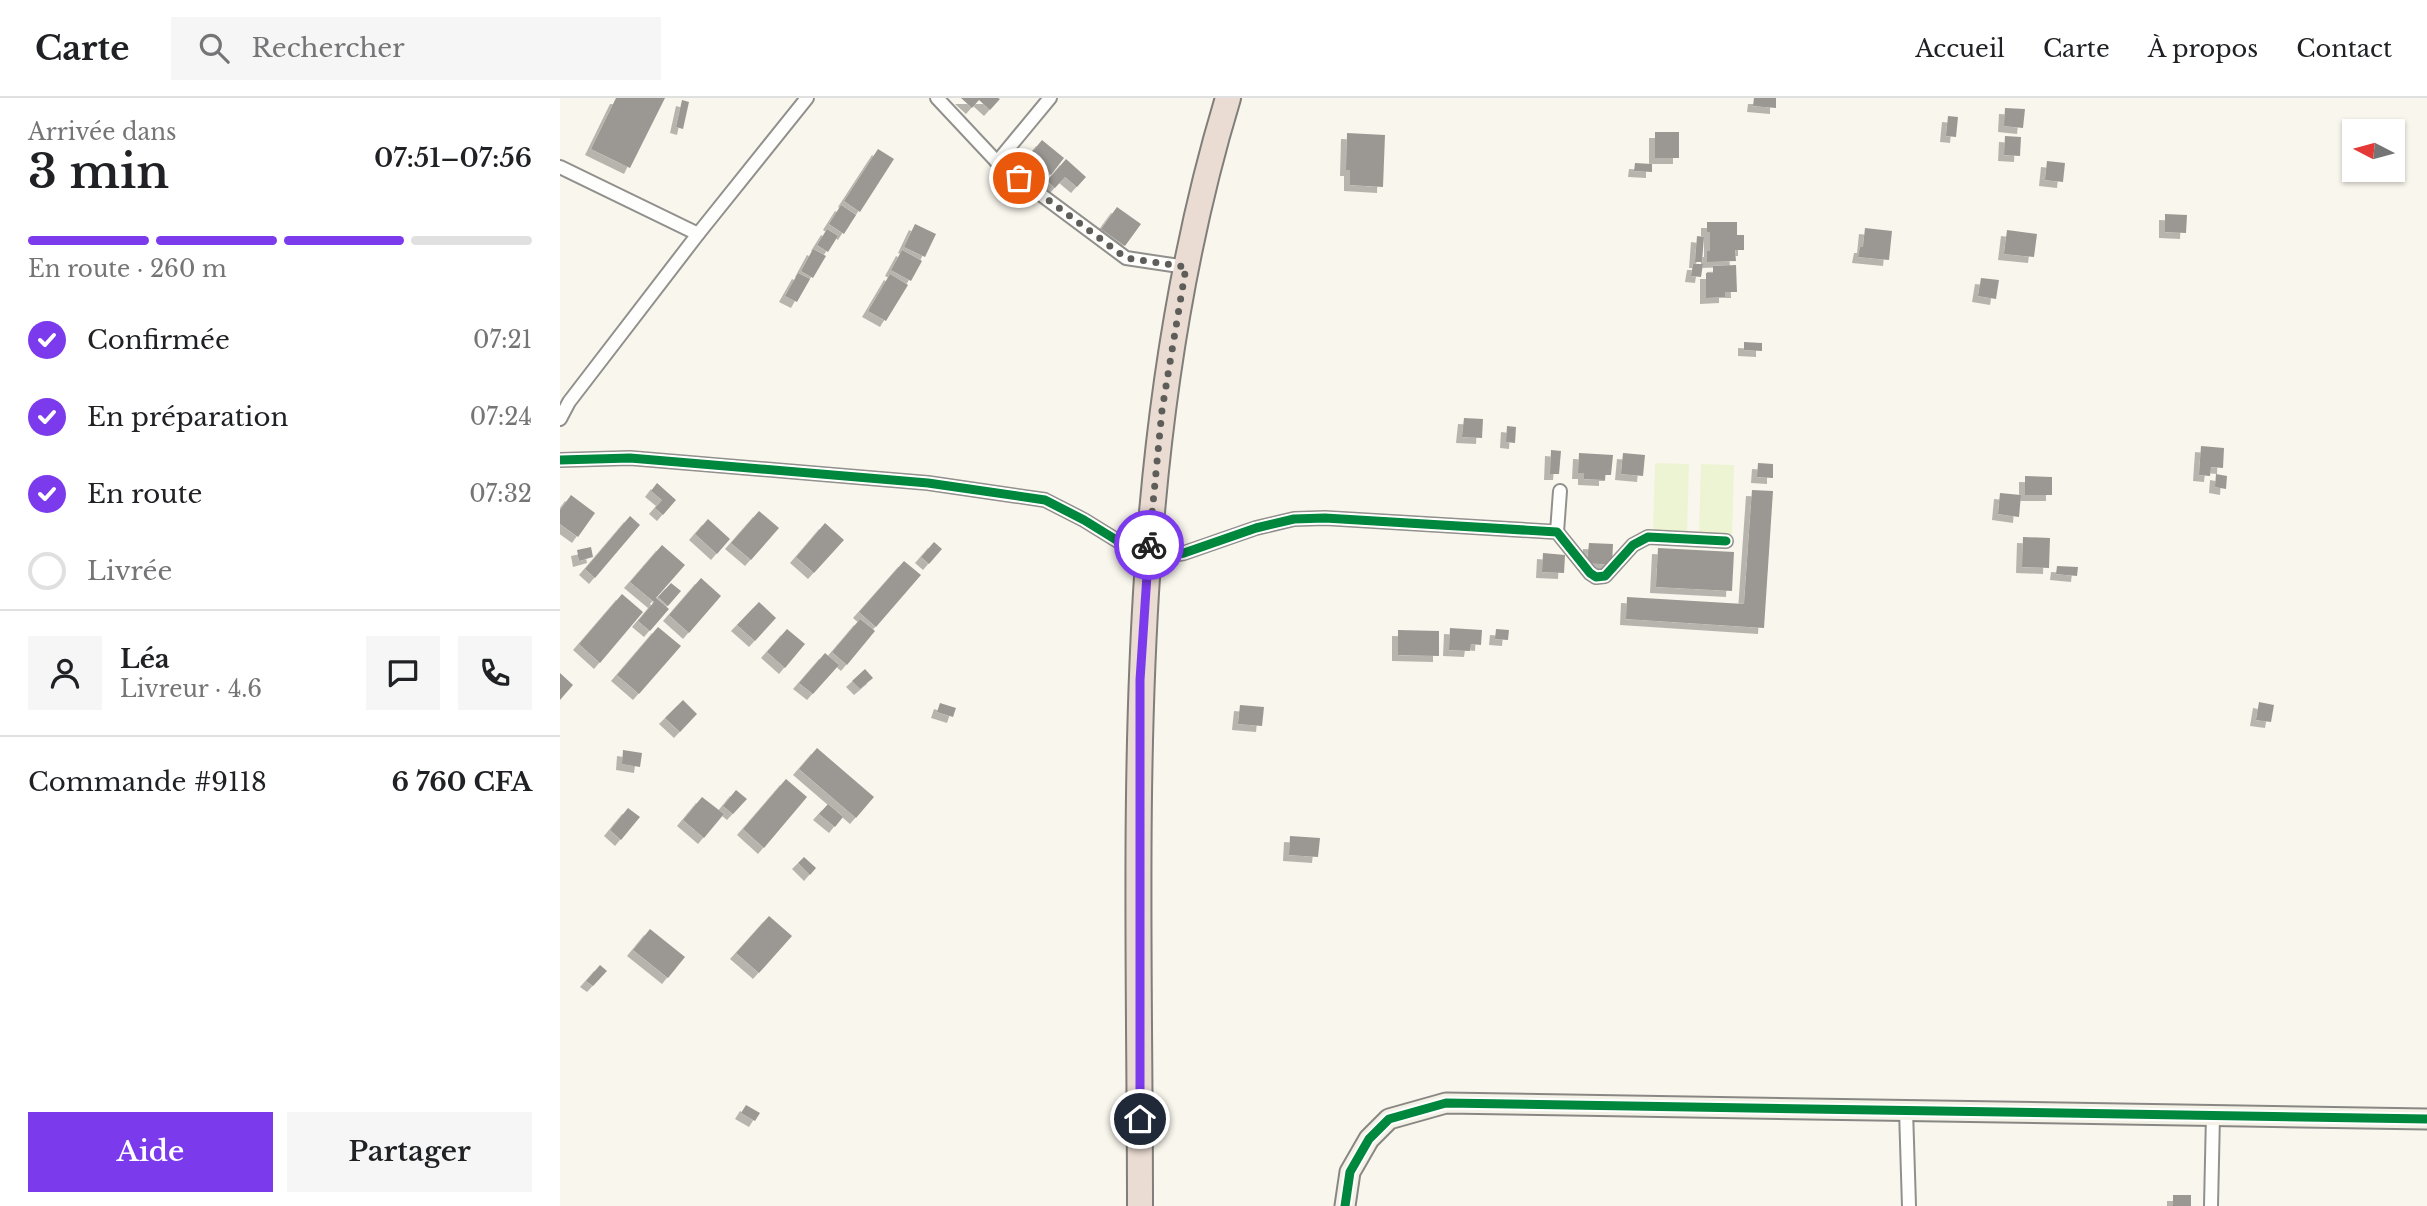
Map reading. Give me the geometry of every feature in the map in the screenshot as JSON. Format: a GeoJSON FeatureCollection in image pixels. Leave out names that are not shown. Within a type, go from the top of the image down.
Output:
{"type":"FeatureCollection","features":[{"type":"Feature","properties":{"kind":"highway"},"geometry":{"type":"LineString","coordinates":[[1140,1206],[1140,680],[1147,559],[1162,410],[1186,267],[1196,214],[1228,98]]}},
{"type":"Feature","properties":{"kind":"street"},"geometry":{"type":"LineString","coordinates":[[560,419],[565,398],[807,98]]}},
{"type":"Feature","properties":{"kind":"street"},"geometry":{"type":"LineString","coordinates":[[937,98],[997,162],[1126,258],[1186,267]]}},
{"type":"Feature","properties":{"kind":"street"},"geometry":{"type":"LineString","coordinates":[[997,162],[1050,98]]}},
{"type":"Feature","properties":{"kind":"street"},"geometry":{"type":"LineString","coordinates":[[560,169],[698,234]]}},
{"type":"Feature","properties":{"kind":"street"},"geometry":{"type":"LineString","coordinates":[[560,460],[630,458],[928,483],[1045,500],[1084,520],[1147,559],[1184,553],[1256,528],[1294,519],[1325,517],[1557,531]]}},
{"type":"Feature","properties":{"kind":"street"},"geometry":{"type":"LineString","coordinates":[[1560,491],[1557,531],[1590,573],[1597,577],[1605,576],[1633,545],[1648,537],[1726,541]]}},
{"type":"Feature","properties":{"kind":"street"},"geometry":{"type":"LineString","coordinates":[[1345,1206],[1350,1172],[1369,1139],[1389,1119],[1446,1102],[2427,1119]]}},
{"type":"Feature","properties":{"kind":"street"},"geometry":{"type":"LineString","coordinates":[[1906,1110],[1909,1206]]}},
{"type":"Feature","properties":{"kind":"street"},"geometry":{"type":"LineString","coordinates":[[2211,1206],[2213,1115]]}},
{"type":"Feature","properties":{"kind":"green space"},"geometry":{"type":"Polygon","coordinates":[[[1655,463],[1689,464],[1687,534],[1653,533],[1655,463]]]}},
{"type":"Feature","properties":{"kind":"green space"},"geometry":{"type":"Polygon","coordinates":[[[1701,464],[1734,465],[1732,535],[1699,534],[1701,464]]]}},
{"type":"Feature","properties":{"kind":"building"},"geometry":{"type":"Polygon","coordinates":[[[616,98],[665,98],[630,168],[591,149],[616,98]]]}},
{"type":"Feature","properties":{"kind":"building"},"geometry":{"type":"Polygon","coordinates":[[[961,98],[1000,99],[990,110],[979,100],[972,108],[961,98]]]}},
{"type":"Feature","properties":{"kind":"building"},"geometry":{"type":"Polygon","coordinates":[[[1754,98],[1776,98],[1776,108],[1753,106],[1754,98]]]}},
{"type":"Feature","properties":{"kind":"building"},"geometry":{"type":"Polygon","coordinates":[[[682,100],[689,102],[683,129],[676,127],[682,100]]]}},
{"type":"Feature","properties":{"kind":"building"},"geometry":{"type":"Polygon","coordinates":[[[2005,108],[2025,109],[2023,128],[2004,126],[2005,108]]]}},
{"type":"Feature","properties":{"kind":"building"},"geometry":{"type":"Polygon","coordinates":[[[1948,116],[1958,117],[1956,137],[1946,136],[1948,116]]]}},
{"type":"Feature","properties":{"kind":"building"},"geometry":{"type":"Polygon","coordinates":[[[1655,132],[1679,132],[1679,158],[1655,158],[1655,132]]]}},
{"type":"Feature","properties":{"kind":"building"},"geometry":{"type":"Polygon","coordinates":[[[1347,133],[1385,135],[1383,187],[1350,185],[1350,170],[1346,170],[1347,133]]]}},
{"type":"Feature","properties":{"kind":"building"},"geometry":{"type":"Polygon","coordinates":[[[2005,136],[2021,137],[2020,156],[2004,155],[2005,136]]]}},
{"type":"Feature","properties":{"kind":"building"},"geometry":{"type":"Polygon","coordinates":[[[1042,140],[1064,158],[1051,175],[1028,157],[1042,140]]]}},
{"type":"Feature","properties":{"kind":"building"},"geometry":{"type":"Polygon","coordinates":[[[878,149],[894,159],[860,212],[844,201],[878,149]]]}},
{"type":"Feature","properties":{"kind":"building"},"geometry":{"type":"Polygon","coordinates":[[[1066,159],[1086,177],[1077,187],[1065,177],[1055,188],[1047,181],[1066,159]]]}},
{"type":"Feature","properties":{"kind":"building"},"geometry":{"type":"Polygon","coordinates":[[[2047,161],[2065,163],[2063,182],[2045,180],[2047,161]]]}},
{"type":"Feature","properties":{"kind":"building"},"geometry":{"type":"Polygon","coordinates":[[[1635,163],[1652,164],[1652,172],[1634,171],[1635,163]]]}},
{"type":"Feature","properties":{"kind":"building"},"geometry":{"type":"Polygon","coordinates":[[[841,205],[856,215],[844,234],[829,224],[841,205]]]}},
{"type":"Feature","properties":{"kind":"building"},"geometry":{"type":"Polygon","coordinates":[[[1117,207],[1141,224],[1125,246],[1101,229],[1117,207]]]}},
{"type":"Feature","properties":{"kind":"building"},"geometry":{"type":"Polygon","coordinates":[[[2165,214],[2187,215],[2186,233],[2165,232],[2165,214]]]}},
{"type":"Feature","properties":{"kind":"building"},"geometry":{"type":"Polygon","coordinates":[[[1707,222],[1737,222],[1737,235],[1744,235],[1744,250],[1735,250],[1736,261],[1707,262],[1710,232],[1707,232],[1707,222]]]}},
{"type":"Feature","properties":{"kind":"building"},"geometry":{"type":"Polygon","coordinates":[[[915,224],[936,234],[925,257],[904,247],[915,224]]]}},
{"type":"Feature","properties":{"kind":"building"},"geometry":{"type":"Polygon","coordinates":[[[1865,228],[1892,231],[1889,260],[1858,257],[1860,247],[1863,247],[1865,228]]]}},
{"type":"Feature","properties":{"kind":"building"},"geometry":{"type":"Polygon","coordinates":[[[827,229],[838,236],[828,252],[817,245],[827,229]]]}},
{"type":"Feature","properties":{"kind":"building"},"geometry":{"type":"Polygon","coordinates":[[[2007,230],[2037,234],[2034,257],[2004,254],[2007,230]]]}},
{"type":"Feature","properties":{"kind":"building"},"geometry":{"type":"Polygon","coordinates":[[[1697,236],[1704,237],[1702,262],[1695,262],[1697,236]]]}},
{"type":"Feature","properties":{"kind":"building"},"geometry":{"type":"Polygon","coordinates":[[[813,249],[826,256],[813,278],[801,271],[813,249]]]}},
{"type":"Feature","properties":{"kind":"building"},"geometry":{"type":"Polygon","coordinates":[[[902,250],[922,261],[911,281],[891,270],[902,250]]]}},
{"type":"Feature","properties":{"kind":"building"},"geometry":{"type":"Polygon","coordinates":[[[1693,264],[1703,264],[1701,277],[1691,276],[1693,264]]]}},
{"type":"Feature","properties":{"kind":"building"},"geometry":{"type":"Polygon","coordinates":[[[1736,265],[1737,292],[1725,292],[1725,297],[1706,298],[1706,273],[1713,273],[1713,266],[1736,265]]]}},
{"type":"Feature","properties":{"kind":"building"},"geometry":{"type":"Polygon","coordinates":[[[798,273],[810,279],[797,302],[785,296],[798,273]]]}},
{"type":"Feature","properties":{"kind":"building"},"geometry":{"type":"Polygon","coordinates":[[[890,274],[908,285],[886,321],[868,311],[890,274]]]}},
{"type":"Feature","properties":{"kind":"building"},"geometry":{"type":"Polygon","coordinates":[[[1981,278],[1999,280],[1996,299],[1978,296],[1981,278]]]}},
{"type":"Feature","properties":{"kind":"building"},"geometry":{"type":"Polygon","coordinates":[[[1744,342],[1762,343],[1762,351],[1744,350],[1744,342]]]}},
{"type":"Feature","properties":{"kind":"building"},"geometry":{"type":"Polygon","coordinates":[[[1464,418],[1483,419],[1482,438],[1462,437],[1464,418]]]}},
{"type":"Feature","properties":{"kind":"building"},"geometry":{"type":"Polygon","coordinates":[[[1507,426],[1516,427],[1515,443],[1506,442],[1507,426]]]}},
{"type":"Feature","properties":{"kind":"building"},"geometry":{"type":"Polygon","coordinates":[[[2201,446],[2224,448],[2223,468],[2211,467],[2210,476],[2199,475],[2201,446]]]}},
{"type":"Feature","properties":{"kind":"building"},"geometry":{"type":"Polygon","coordinates":[[[1551,450],[1561,451],[1559,474],[1550,474],[1551,450]]]}},
{"type":"Feature","properties":{"kind":"building"},"geometry":{"type":"Polygon","coordinates":[[[1579,453],[1613,455],[1611,475],[1605,475],[1605,480],[1584,479],[1584,473],[1578,473],[1579,453]]]}},
{"type":"Feature","properties":{"kind":"building"},"geometry":{"type":"Polygon","coordinates":[[[1623,453],[1645,455],[1643,476],[1621,474],[1623,453]]]}},
{"type":"Feature","properties":{"kind":"building"},"geometry":{"type":"Polygon","coordinates":[[[1758,463],[1773,464],[1773,478],[1757,477],[1758,463]]]}},
{"type":"Feature","properties":{"kind":"building"},"geometry":{"type":"Polygon","coordinates":[[[2216,474],[2227,476],[2226,489],[2215,487],[2216,474]]]}},
{"type":"Feature","properties":{"kind":"building"},"geometry":{"type":"Polygon","coordinates":[[[2025,476],[2052,477],[2052,495],[2025,495],[2025,476]]]}},
{"type":"Feature","properties":{"kind":"building"},"geometry":{"type":"Polygon","coordinates":[[[657,483],[676,500],[663,515],[655,508],[662,500],[651,491],[657,483]]]}},
{"type":"Feature","properties":{"kind":"building"},"geometry":{"type":"Polygon","coordinates":[[[1752,490],[1773,491],[1764,628],[1626,619],[1627,597],[1744,604],[1752,490]]]}},
{"type":"Feature","properties":{"kind":"building"},"geometry":{"type":"Polygon","coordinates":[[[2000,493],[2021,495],[2019,517],[1998,514],[2000,493]]]}},
{"type":"Feature","properties":{"kind":"building"},"geometry":{"type":"Polygon","coordinates":[[[571,495],[595,513],[578,537],[560,524],[560,510],[571,495]]]}},
{"type":"Feature","properties":{"kind":"building"},"geometry":{"type":"Polygon","coordinates":[[[759,511],[779,528],[751,560],[731,543],[759,511]]]}},
{"type":"Feature","properties":{"kind":"building"},"geometry":{"type":"Polygon","coordinates":[[[630,516],[640,525],[595,578],[585,569],[630,516]]]}},
{"type":"Feature","properties":{"kind":"building"},"geometry":{"type":"Polygon","coordinates":[[[708,519],[730,539],[717,554],[695,534],[708,519]]]}},
{"type":"Feature","properties":{"kind":"building"},"geometry":{"type":"Polygon","coordinates":[[[825,523],[844,540],[814,573],[796,557],[825,523]]]}},
{"type":"Feature","properties":{"kind":"building"},"geometry":{"type":"Polygon","coordinates":[[[2023,537],[2050,538],[2049,568],[2022,567],[2023,537]]]}},
{"type":"Feature","properties":{"kind":"building"},"geometry":{"type":"Polygon","coordinates":[[[934,542],[942,549],[929,564],[921,557],[934,542]]]}},
{"type":"Feature","properties":{"kind":"building"},"geometry":{"type":"Polygon","coordinates":[[[1589,543],[1613,544],[1612,565],[1587,563],[1589,543]]]}},
{"type":"Feature","properties":{"kind":"building"},"geometry":{"type":"Polygon","coordinates":[[[662,545],[685,565],[656,598],[669,609],[650,631],[638,621],[654,602],[630,582],[662,545]]]}},
{"type":"Feature","properties":{"kind":"building"},"geometry":{"type":"Polygon","coordinates":[[[591,547],[593,557],[579,561],[577,550],[591,547]]]}},
{"type":"Feature","properties":{"kind":"building"},"geometry":{"type":"Polygon","coordinates":[[[1658,548],[1734,552],[1732,591],[1656,587],[1658,548]]]}},
{"type":"Feature","properties":{"kind":"building"},"geometry":{"type":"Polygon","coordinates":[[[1543,553],[1565,555],[1564,573],[1542,572],[1543,553]]]}},
{"type":"Feature","properties":{"kind":"building"},"geometry":{"type":"Polygon","coordinates":[[[904,561],[921,575],[876,627],[859,612],[904,561]]]}},
{"type":"Feature","properties":{"kind":"building"},"geometry":{"type":"Polygon","coordinates":[[[2057,566],[2078,567],[2077,576],[2056,574],[2057,566]]]}},
{"type":"Feature","properties":{"kind":"building"},"geometry":{"type":"Polygon","coordinates":[[[701,578],[721,596],[689,633],[669,615],[701,578]]]}},
{"type":"Feature","properties":{"kind":"building"},"geometry":{"type":"Polygon","coordinates":[[[671,583],[681,591],[668,606],[658,597],[671,583]]]}},
{"type":"Feature","properties":{"kind":"building"},"geometry":{"type":"Polygon","coordinates":[[[622,594],[643,612],[600,663],[579,644],[622,594]]]}},
{"type":"Feature","properties":{"kind":"building"},"geometry":{"type":"Polygon","coordinates":[[[759,602],[776,618],[755,641],[737,625],[759,602]]]}},
{"type":"Feature","properties":{"kind":"building"},"geometry":{"type":"Polygon","coordinates":[[[860,619],[875,631],[847,665],[832,652],[860,619]]]}},
{"type":"Feature","properties":{"kind":"building"},"geometry":{"type":"Polygon","coordinates":[[[658,627],[681,646],[639,694],[617,675],[658,627]]]}},
{"type":"Feature","properties":{"kind":"building"},"geometry":{"type":"Polygon","coordinates":[[[1450,628],[1482,630],[1481,645],[1471,644],[1470,651],[1449,650],[1450,628]]]}},
{"type":"Feature","properties":{"kind":"building"},"geometry":{"type":"Polygon","coordinates":[[[787,629],[805,644],[785,668],[767,652],[787,629]]]}},
{"type":"Feature","properties":{"kind":"building"},"geometry":{"type":"Polygon","coordinates":[[[1496,629],[1509,630],[1508,640],[1495,639],[1496,629]]]}},
{"type":"Feature","properties":{"kind":"building"},"geometry":{"type":"Polygon","coordinates":[[[1398,630],[1439,631],[1439,656],[1398,655],[1398,630]]]}},
{"type":"Feature","properties":{"kind":"building"},"geometry":{"type":"Polygon","coordinates":[[[825,653],[839,665],[813,694],[799,683],[825,653]]]}},
{"type":"Feature","properties":{"kind":"building"},"geometry":{"type":"Polygon","coordinates":[[[865,669],[873,678],[860,689],[852,681],[865,669]]]}},
{"type":"Feature","properties":{"kind":"building"},"geometry":{"type":"Polygon","coordinates":[[[560,673],[573,685],[560,700],[560,673]]]}},
{"type":"Feature","properties":{"kind":"building"},"geometry":{"type":"Polygon","coordinates":[[[683,700],[697,714],[680,732],[665,718],[683,700]]]}},
{"type":"Feature","properties":{"kind":"building"},"geometry":{"type":"Polygon","coordinates":[[[2259,702],[2274,705],[2271,722],[2256,720],[2259,702]]]}},
{"type":"Feature","properties":{"kind":"building"},"geometry":{"type":"Polygon","coordinates":[[[940,703],[956,708],[953,717],[937,712],[940,703]]]}},
{"type":"Feature","properties":{"kind":"building"},"geometry":{"type":"Polygon","coordinates":[[[1240,705],[1264,707],[1262,726],[1238,724],[1240,705]]]}},
{"type":"Feature","properties":{"kind":"building"},"geometry":{"type":"Polygon","coordinates":[[[817,748],[874,797],[856,818],[799,769],[817,748]]]}},
{"type":"Feature","properties":{"kind":"building"},"geometry":{"type":"Polygon","coordinates":[[[623,750],[642,753],[640,767],[622,764],[623,750]]]}},
{"type":"Feature","properties":{"kind":"building"},"geometry":{"type":"Polygon","coordinates":[[[786,779],[807,797],[764,848],[743,829],[786,779]]]}},
{"type":"Feature","properties":{"kind":"building"},"geometry":{"type":"Polygon","coordinates":[[[736,790],[747,799],[733,814],[723,806],[736,790]]]}},
{"type":"Feature","properties":{"kind":"building"},"geometry":{"type":"Polygon","coordinates":[[[702,797],[724,814],[704,838],[683,820],[702,797]]]}},
{"type":"Feature","properties":{"kind":"building"},"geometry":{"type":"Polygon","coordinates":[[[828,804],[843,817],[835,827],[819,814],[828,804]]]}},
{"type":"Feature","properties":{"kind":"building"},"geometry":{"type":"Polygon","coordinates":[[[628,808],[640,817],[621,840],[610,830],[628,808]]]}},
{"type":"Feature","properties":{"kind":"building"},"geometry":{"type":"Polygon","coordinates":[[[1290,836],[1320,838],[1318,857],[1289,855],[1290,836]]]}},
{"type":"Feature","properties":{"kind":"building"},"geometry":{"type":"Polygon","coordinates":[[[804,857],[816,868],[810,875],[798,863],[804,857]]]}},
{"type":"Feature","properties":{"kind":"building"},"geometry":{"type":"Polygon","coordinates":[[[769,916],[792,936],[759,973],[736,953],[769,916]]]}},
{"type":"Feature","properties":{"kind":"building"},"geometry":{"type":"Polygon","coordinates":[[[650,929],[685,957],[668,978],[633,950],[650,929]]]}},
{"type":"Feature","properties":{"kind":"building"},"geometry":{"type":"Polygon","coordinates":[[[600,965],[607,971],[593,986],[586,981],[600,965]]]}},
{"type":"Feature","properties":{"kind":"building"},"geometry":{"type":"Polygon","coordinates":[[[746,1105],[760,1113],[755,1121],[741,1113],[746,1105]]]}},
{"type":"Feature","properties":{"kind":"building"},"geometry":{"type":"Polygon","coordinates":[[[2173,1195],[2191,1195],[2191,1206],[2173,1206],[2173,1195]]]}},
{"type":"Feature","properties":{"kind":"cycle path"},"geometry":{"type":"LineString","coordinates":[[560,460],[630,458],[928,483],[1045,500],[1084,520],[1147,559],[1184,553],[1256,528],[1294,519],[1325,518],[1557,532],[1596,577],[1605,576],[1633,545],[1648,537],[1726,541]]}},
{"type":"Feature","properties":{"kind":"cycle path"},"geometry":{"type":"LineString","coordinates":[[1345,1206],[1350,1172],[1369,1139],[1389,1119],[1446,1103],[2427,1119]]}},
{"type":"Feature","properties":{"kind":"way so far"},"geometry":{"type":"LineString","coordinates":[[1019,178],[1126,258],[1186,267],[1162,410],[1149,545]]}},
{"type":"Feature","properties":{"kind":"route"},"geometry":{"type":"LineString","coordinates":[[1140,1119],[1140,680],[1149,545]]}}]}
